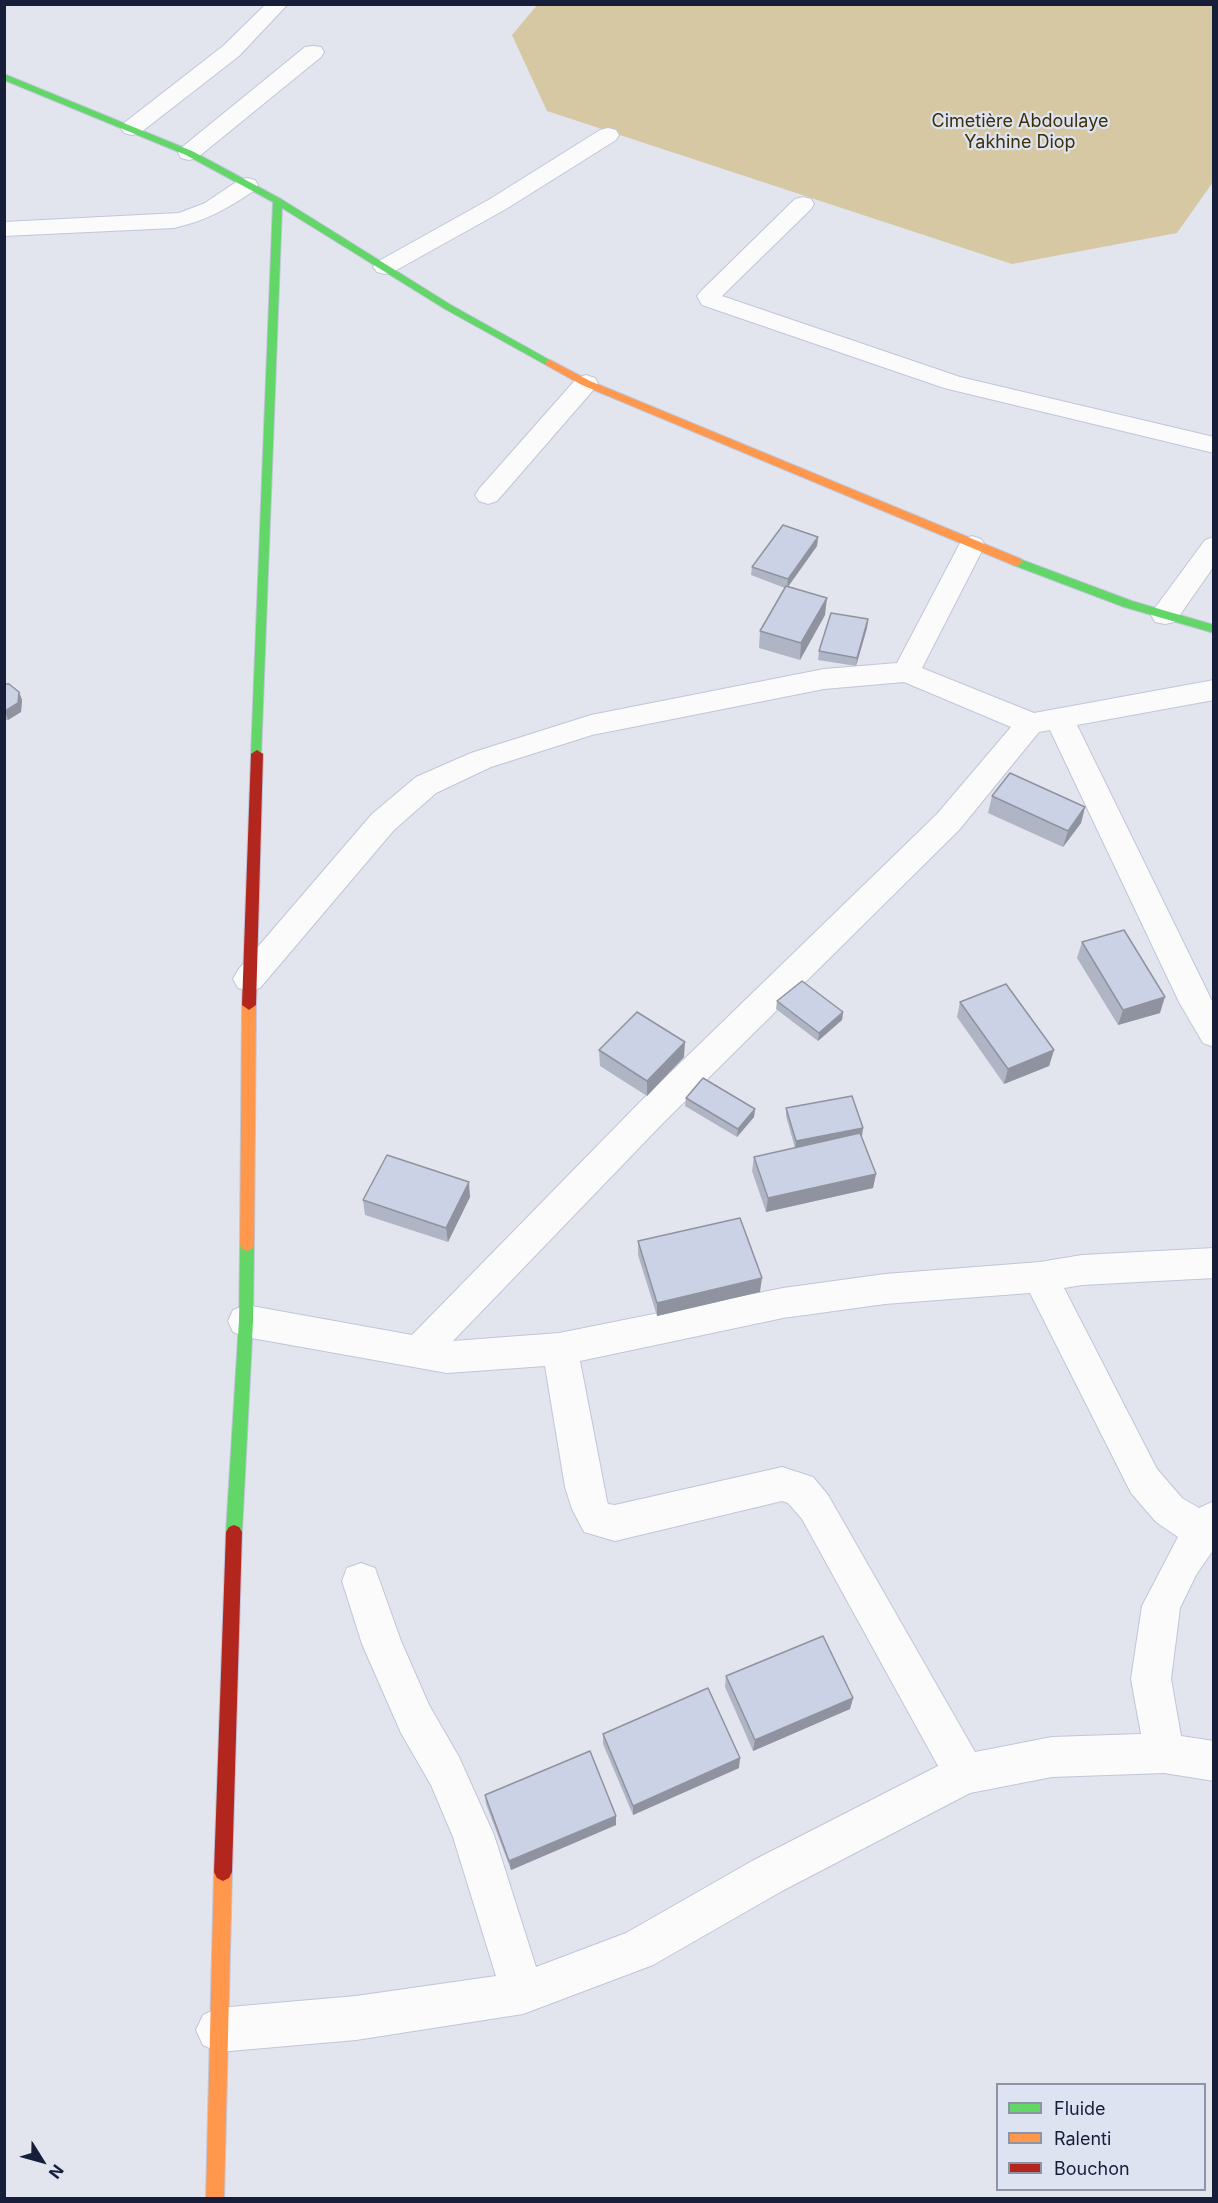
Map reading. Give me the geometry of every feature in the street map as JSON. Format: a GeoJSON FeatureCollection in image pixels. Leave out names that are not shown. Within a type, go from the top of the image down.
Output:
{"type":"FeatureCollection","features":[{"type":"Feature","properties":{"kind":"street"},"geometry":{"type":"LineString","coordinates":[[132,128],[231,51],[278,4]]}},
{"type":"Feature","properties":{"kind":"street"},"geometry":{"type":"LineString","coordinates":[[189,153],[313,52]]}},
{"type":"Feature","properties":{"kind":"street"},"geometry":{"type":"LineString","coordinates":[[4,76],[189,153],[278,201],[448,307],[586,383],[972,544],[1128,604],[1214,629]]}},
{"type":"Feature","properties":{"kind":"street"},"geometry":{"type":"LineString","coordinates":[[385,267],[498,204],[608,135]]}},
{"type":"Feature","properties":{"kind":"street"},"geometry":{"type":"LineString","coordinates":[[4,229],[184,219],[211,210],[247,184]]}},
{"type":"Feature","properties":{"kind":"street"},"geometry":{"type":"LineString","coordinates":[[215,2199],[230,1606],[246,1321],[249,979],[278,201]]}},
{"type":"Feature","properties":{"kind":"street"},"geometry":{"type":"LineString","coordinates":[[803,204],[709,296],[710,300],[953,383],[1214,446]]}},
{"type":"Feature","properties":{"kind":"street"},"geometry":{"type":"LineString","coordinates":[[488,495],[586,383]]}},
{"type":"Feature","properties":{"kind":"street"},"geometry":{"type":"LineString","coordinates":[[906,672],[972,544]]}},
{"type":"Feature","properties":{"kind":"street"},"geometry":{"type":"LineString","coordinates":[[1165,615],[1214,546]]}},
{"type":"Feature","properties":{"kind":"street"},"geometry":{"type":"LineString","coordinates":[[249,979],[383,822],[426,785],[481,760],[591,725],[824,679],[906,672],[1045,721],[1214,690]]}},
{"type":"Feature","properties":{"kind":"street"},"geometry":{"type":"LineString","coordinates":[[1045,721],[1214,1034]]}},
{"type":"Feature","properties":{"kind":"street"},"geometry":{"type":"LineString","coordinates":[[420,1351],[652,1112],[948,822],[1045,721]]}},
{"type":"Feature","properties":{"kind":"street"},"geometry":{"type":"LineString","coordinates":[[246,1321],[447,1357],[559,1349],[783,1303],[885,1289],[1040,1277],[1082,1270],[1214,1263]]}},
{"type":"Feature","properties":{"kind":"street"},"geometry":{"type":"LineString","coordinates":[[1040,1277],[1143,1481],[1169,1510],[1208,1525],[1182,1562],[1161,1606],[1151,1679],[1164,1753]]}},
{"type":"Feature","properties":{"kind":"street"},"geometry":{"type":"LineString","coordinates":[[559,1349],[576,1427],[583,1480],[590,1509],[597,1520],[615,1522],[782,1484],[800,1489],[815,1507],[965,1774]]}},
{"type":"Feature","properties":{"kind":"street"},"geometry":{"type":"LineString","coordinates":[[361,1581],[382,1644],[415,1719],[445,1771],[473,1835],[523,1994]]}},
{"type":"Feature","properties":{"kind":"street"},"geometry":{"type":"LineString","coordinates":[[218,2030],[356,2018],[523,1994],[638,1950],[767,1876],[965,1774],[1052,1757],[1164,1753],[1214,1761]]}},
{"type":"Feature","properties":{"kind":"green space","name":"Cimetière Abdoulaye Yakhine Diop"},"geometry":{"type":"Polygon","coordinates":[[[538,4],[1213,5],[1213,182],[1177,233],[1012,264],[547,111],[512,35],[538,4]]]}},
{"type":"Feature","properties":{"kind":"building"},"geometry":{"type":"Polygon","coordinates":[[[783,525],[818,537],[788,579],[752,567],[783,525]]]}},
{"type":"Feature","properties":{"kind":"building"},"geometry":{"type":"Polygon","coordinates":[[[786,586],[827,598],[801,643],[760,631],[786,586]]]}},
{"type":"Feature","properties":{"kind":"building"},"geometry":{"type":"Polygon","coordinates":[[[831,613],[868,619],[857,658],[819,651],[831,613]]]}},
{"type":"Feature","properties":{"kind":"building"},"geometry":{"type":"Polygon","coordinates":[[[4,684],[9,684],[19,692],[18,703],[5,711],[4,684]]]}},
{"type":"Feature","properties":{"kind":"building"},"geometry":{"type":"Polygon","coordinates":[[[1010,773],[1085,807],[1068,831],[992,796],[1010,773]]]}},
{"type":"Feature","properties":{"kind":"building"},"geometry":{"type":"Polygon","coordinates":[[[1124,930],[1165,997],[1123,1010],[1082,942],[1124,930]]]}},
{"type":"Feature","properties":{"kind":"building"},"geometry":{"type":"Polygon","coordinates":[[[802,981],[843,1012],[819,1033],[777,1001],[802,981]]]}},
{"type":"Feature","properties":{"kind":"building"},"geometry":{"type":"Polygon","coordinates":[[[1006,984],[1054,1050],[1008,1069],[960,1002],[1006,984]]]}},
{"type":"Feature","properties":{"kind":"building"},"geometry":{"type":"Polygon","coordinates":[[[637,1012],[685,1042],[647,1081],[599,1050],[637,1012]]]}},
{"type":"Feature","properties":{"kind":"building"},"geometry":{"type":"Polygon","coordinates":[[[703,1078],[755,1109],[738,1129],[686,1098],[703,1078]]]}},
{"type":"Feature","properties":{"kind":"building"},"geometry":{"type":"Polygon","coordinates":[[[852,1096],[863,1128],[796,1141],[786,1108],[852,1096]]]}},
{"type":"Feature","properties":{"kind":"building"},"geometry":{"type":"Polygon","coordinates":[[[860,1133],[876,1174],[768,1198],[754,1157],[860,1133]]]}},
{"type":"Feature","properties":{"kind":"building"},"geometry":{"type":"Polygon","coordinates":[[[387,1155],[469,1182],[446,1228],[363,1200],[387,1155]]]}},
{"type":"Feature","properties":{"kind":"building"},"geometry":{"type":"Polygon","coordinates":[[[740,1218],[762,1278],[657,1303],[638,1241],[740,1218]]]}},
{"type":"Feature","properties":{"kind":"building"},"geometry":{"type":"Polygon","coordinates":[[[823,1636],[853,1698],[755,1740],[726,1676],[823,1636]]]}},
{"type":"Feature","properties":{"kind":"building"},"geometry":{"type":"Polygon","coordinates":[[[708,1688],[740,1758],[633,1806],[603,1734],[708,1688]]]}},
{"type":"Feature","properties":{"kind":"building"},"geometry":{"type":"Polygon","coordinates":[[[590,1751],[616,1816],[509,1861],[485,1795],[590,1751]]]}},
{"type":"Feature","properties":{"kind":"traffic: fast"},"geometry":{"type":"LineString","coordinates":[[4,77],[189,153],[278,201],[448,307],[550,363]]}},
{"type":"Feature","properties":{"kind":"traffic: fast"},"geometry":{"type":"LineString","coordinates":[[257,754],[278,201]]}},
{"type":"Feature","properties":{"kind":"traffic: fast"},"geometry":{"type":"LineString","coordinates":[[1017,562],[1128,604],[1214,629]]}},
{"type":"Feature","properties":{"kind":"traffic: fast"},"geometry":{"type":"LineString","coordinates":[[234,1532],[246,1321],[247,1245]]}},
{"type":"Feature","properties":{"kind":"traffic: slow"},"geometry":{"type":"LineString","coordinates":[[550,363],[586,383],[1017,562]]}},
{"type":"Feature","properties":{"kind":"traffic: slow"},"geometry":{"type":"LineString","coordinates":[[247,1245],[249,1005]]}},
{"type":"Feature","properties":{"kind":"traffic: slow"},"geometry":{"type":"LineString","coordinates":[[215,2198],[223,1872]]}},
{"type":"Feature","properties":{"kind":"traffic: jam"},"geometry":{"type":"LineString","coordinates":[[249,1005],[257,754]]}},
{"type":"Feature","properties":{"kind":"traffic: jam"},"geometry":{"type":"LineString","coordinates":[[223,1872],[234,1532]]}}]}
